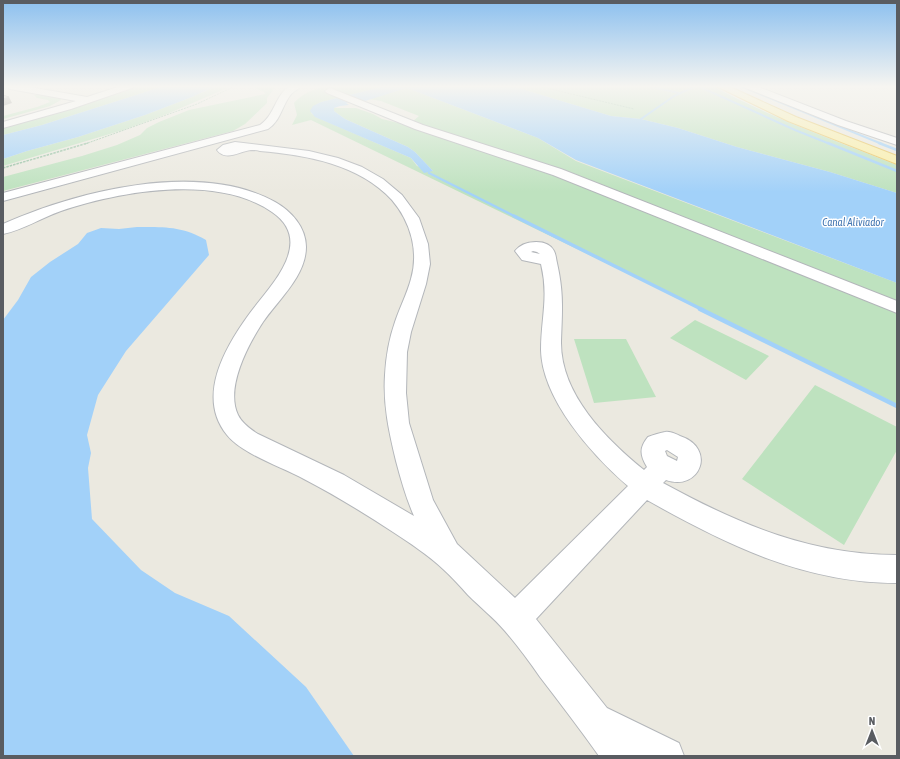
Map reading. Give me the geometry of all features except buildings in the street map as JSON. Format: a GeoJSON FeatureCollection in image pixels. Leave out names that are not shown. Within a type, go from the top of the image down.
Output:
{"type":"FeatureCollection","features":[{"type":"Feature","properties":{"kind":"main road"},"geometry":{"type":"LineString","coordinates":[[799,121],[897,160]]}},
{"type":"Feature","properties":{"kind":"main road"},"geometry":{"type":"LineString","coordinates":[[812,121],[897,155]]}},
{"type":"Feature","properties":{"kind":"street"},"geometry":{"type":"LineString","coordinates":[[3,125],[13,121]]}},
{"type":"Feature","properties":{"kind":"street"},"geometry":{"type":"LineString","coordinates":[[3,197],[264,127],[272,121]]}},
{"type":"Feature","properties":{"kind":"street"},"geometry":{"type":"LineString","coordinates":[[405,121],[557,172],[897,307]]}},
{"type":"Feature","properties":{"kind":"street"},"geometry":{"type":"LineString","coordinates":[[838,121],[897,142]]}},
{"type":"Feature","properties":{"kind":"street"},"geometry":{"type":"LineString","coordinates":[[246,147],[287,150],[341,163],[363,173],[380,183],[398,197],[416,226],[421,249],[422,269],[419,282],[403,323],[397,347],[395,404],[404,448],[423,506],[447,554]]}},
{"type":"Feature","properties":{"kind":"street"},"geometry":{"type":"LineString","coordinates":[[3,230],[41,214],[76,202],[111,194],[157,188],[214,188],[242,193],[264,200],[274,206],[292,224],[296,233],[298,252],[289,272],[242,342],[228,375],[224,400],[231,424],[239,433],[251,441],[329,480],[372,504],[447,554],[515,619],[597,721],[620,756]]}},
{"type":"Feature","properties":{"kind":"street"},"geometry":{"type":"LineString","coordinates":[[548,261],[554,301],[551,328],[553,364],[564,393],[595,437],[625,468],[655,476],[715,524],[783,551],[851,567],[886,570],[897,569]]}},
{"type":"Feature","properties":{"kind":"street"},"geometry":{"type":"LineString","coordinates":[[515,619],[655,476]]}},
{"type":"Feature","properties":{"kind":"street"},"geometry":{"type":"LineString","coordinates":[[597,721],[666,756]]}},
{"type":"Feature","properties":{"kind":"path"},"geometry":{"type":"LineString","coordinates":[[3,168],[88,144],[152,121]]}},
{"type":"Feature","properties":{"kind":"green space"},"geometry":{"type":"Polygon","coordinates":[[[19,121],[53,121],[3,135],[3,126],[19,121]]]}},
{"type":"Feature","properties":{"kind":"green space"},"geometry":{"type":"Polygon","coordinates":[[[125,121],[147,121],[3,166],[3,159],[125,121]]]}},
{"type":"Feature","properties":{"kind":"green space"},"geometry":{"type":"Polygon","coordinates":[[[248,121],[233,131],[3,191],[3,177],[117,145],[140,135],[147,128],[159,122],[248,121]]]}},
{"type":"Feature","properties":{"kind":"green space"},"geometry":{"type":"Polygon","coordinates":[[[294,121],[306,121],[292,125],[294,121]]]}},
{"type":"Feature","properties":{"kind":"green space"},"geometry":{"type":"Polygon","coordinates":[[[314,121],[326,121],[411,158],[417,166],[433,171],[415,152],[408,147],[350,121],[392,121],[403,124],[557,174],[897,310],[897,404],[314,121]]]}},
{"type":"Feature","properties":{"kind":"green space"},"geometry":{"type":"Polygon","coordinates":[[[495,121],[538,138],[576,161],[897,283],[897,304],[637,200],[412,122],[495,121]]]}},
{"type":"Feature","properties":{"kind":"green space"},"geometry":{"type":"Polygon","coordinates":[[[651,121],[788,121],[897,165],[897,193],[830,172],[737,147],[678,128],[651,121]]]}},
{"type":"Feature","properties":{"kind":"green space"},"geometry":{"type":"Polygon","coordinates":[[[695,320],[769,356],[746,380],[670,338],[695,320]]]}},
{"type":"Feature","properties":{"kind":"green space"},"geometry":{"type":"Polygon","coordinates":[[[574,339],[626,339],[656,397],[594,403],[574,339]]]}},
{"type":"Feature","properties":{"kind":"green space"},"geometry":{"type":"Polygon","coordinates":[[[815,385],[897,427],[897,450],[844,545],[742,479],[815,385]]]}},
{"type":"Feature","properties":{"kind":"water"},"geometry":{"type":"Polygon","coordinates":[[[53,121],[125,121],[3,159],[3,135],[53,121]]]}},
{"type":"Feature","properties":{"kind":"water","name":"Canal Aliviador"},"geometry":{"type":"Polygon","coordinates":[[[325,121],[350,121],[408,147],[415,152],[433,171],[424,173],[411,158],[325,121]]]}},
{"type":"Feature","properties":{"kind":"water","name":"Canal Aliviador"},"geometry":{"type":"Polygon","coordinates":[[[495,121],[651,121],[678,128],[737,147],[830,172],[897,193],[897,283],[576,160],[538,138],[495,121]]]}},
{"type":"Feature","properties":{"kind":"water"},"geometry":{"type":"Polygon","coordinates":[[[137,227],[173,228],[197,235],[206,240],[209,255],[126,351],[98,395],[87,435],[91,453],[88,468],[92,519],[141,570],[175,593],[229,616],[306,687],[354,756],[3,756],[3,320],[18,300],[31,277],[50,262],[78,244],[87,233],[101,228],[119,229],[137,227]]]}},
{"type":"Feature","properties":{"kind":"waterway"},"geometry":{"type":"LineString","coordinates":[[776,121],[830,144]]}},
{"type":"Feature","properties":{"kind":"waterway"},"geometry":{"type":"LineString","coordinates":[[827,121],[882,144]]}},
{"type":"Feature","properties":{"kind":"waterway"},"geometry":{"type":"LineString","coordinates":[[828,143],[897,171]]}},
{"type":"Feature","properties":{"kind":"waterway"},"geometry":{"type":"LineString","coordinates":[[879,143],[897,150]]}},
{"type":"Feature","properties":{"kind":"waterway"},"geometry":{"type":"LineString","coordinates":[[429,173],[515,217]]}},
{"type":"Feature","properties":{"kind":"waterway"},"geometry":{"type":"LineString","coordinates":[[515,217],[703,310]]}},
{"type":"Feature","properties":{"kind":"waterway"},"geometry":{"type":"LineString","coordinates":[[700,309],[897,406]]}}]}
